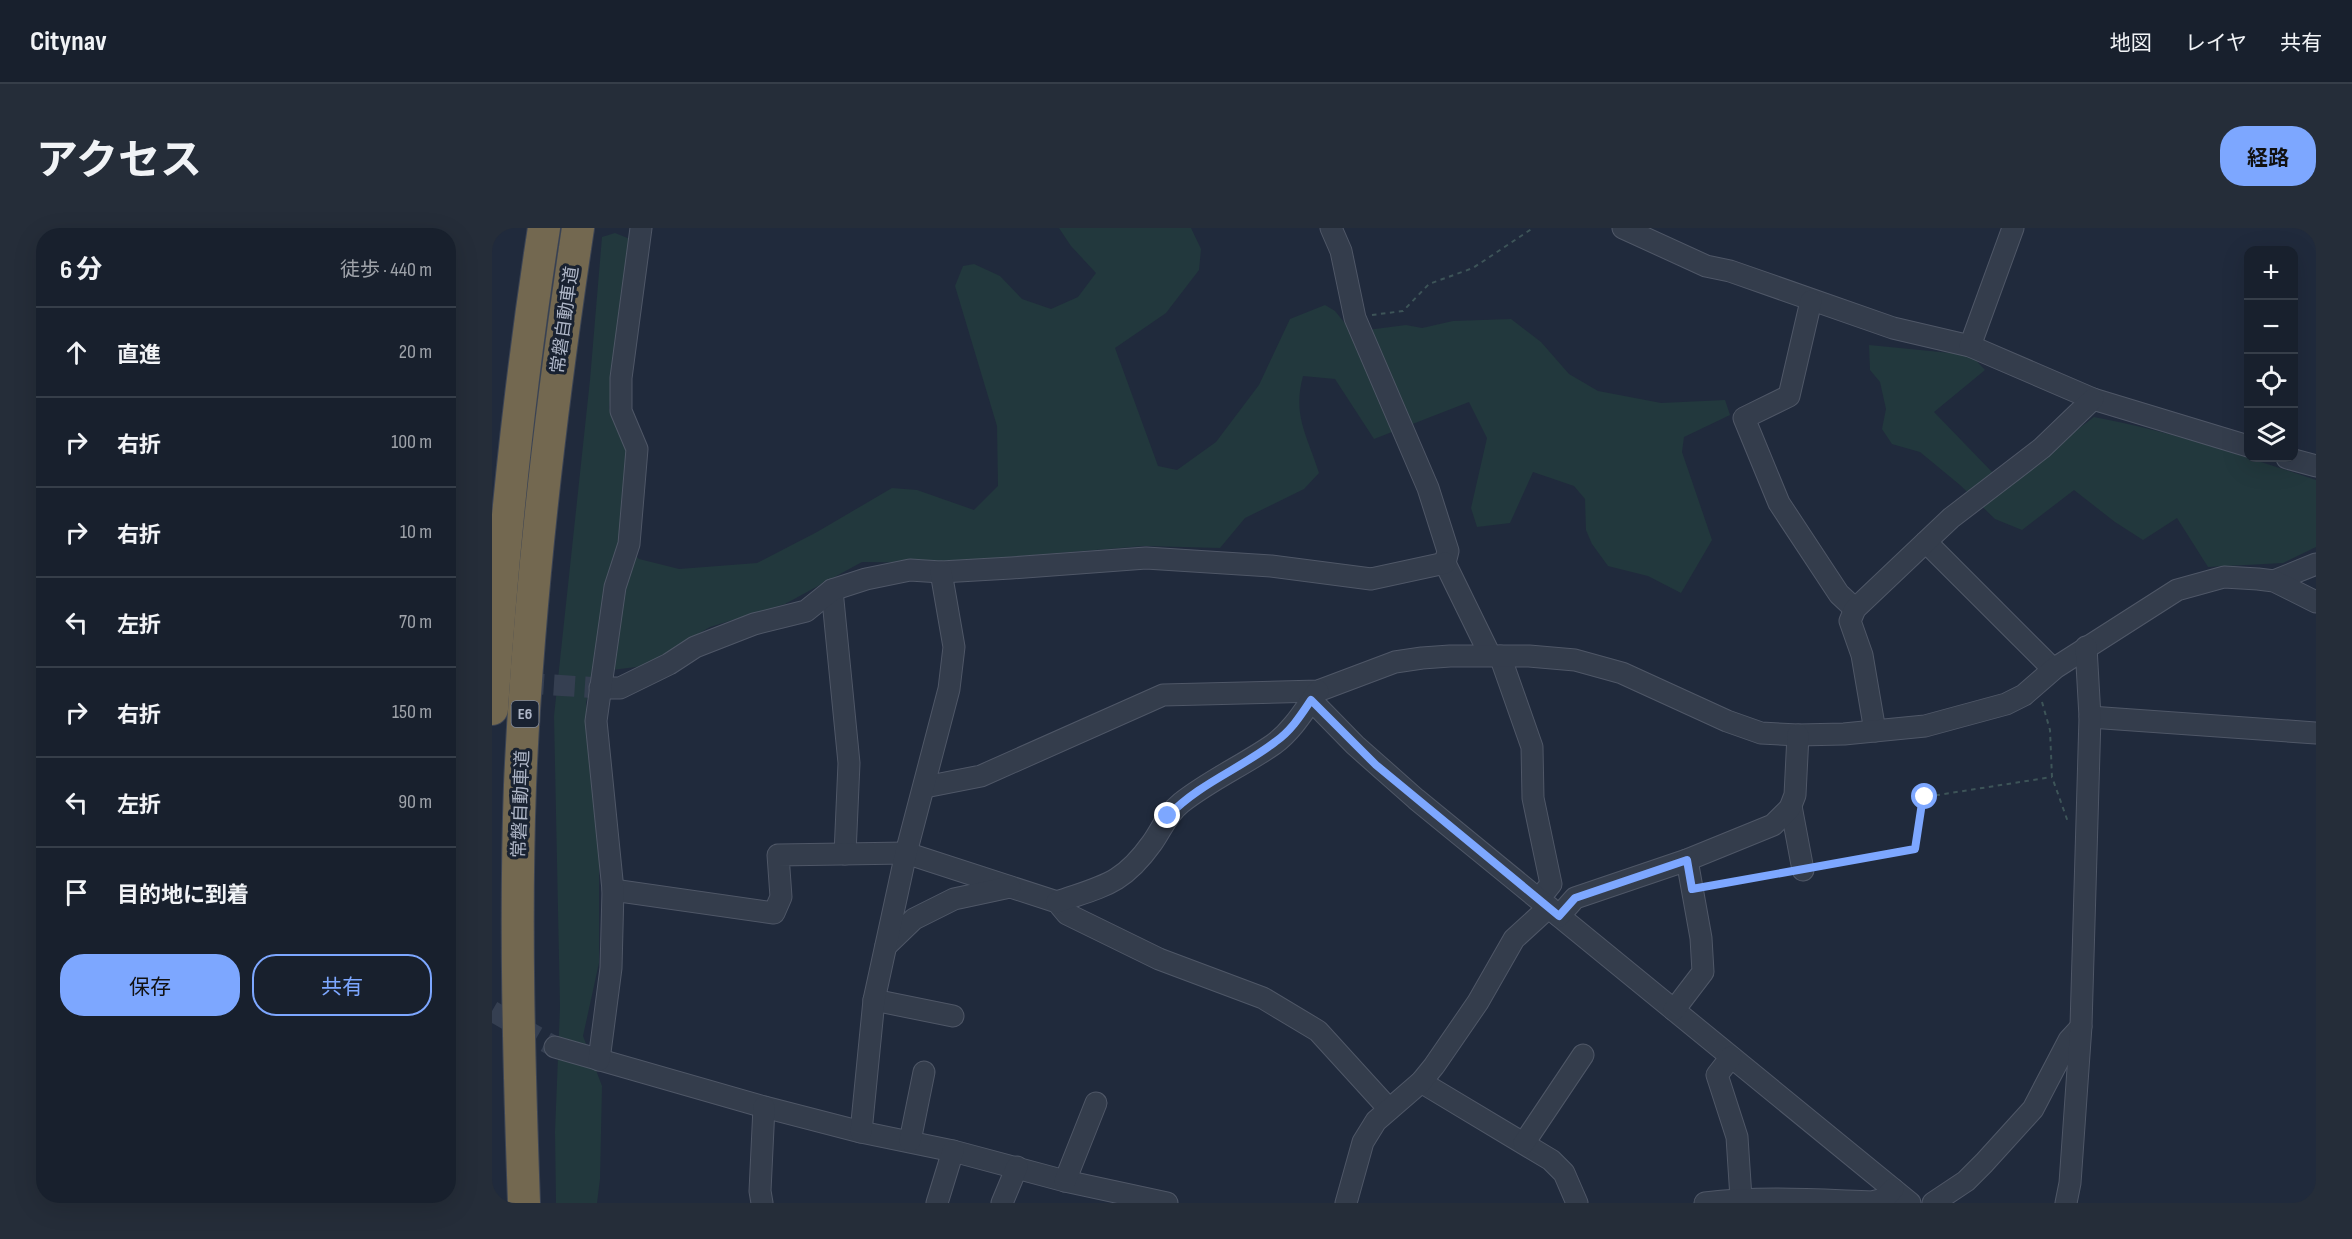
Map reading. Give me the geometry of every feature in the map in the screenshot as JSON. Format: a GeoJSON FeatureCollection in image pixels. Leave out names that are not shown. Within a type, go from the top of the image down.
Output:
{"type":"FeatureCollection","features":[{"type":"Feature","properties":{"kind":"highway","name":"常磐自動車道"},"geometry":{"type":"LineString","coordinates":[[492,709],[502,571],[517,429],[528,330],[544,228]]}},
{"type":"Feature","properties":{"kind":"highway","name":"常磐自動車道"},"geometry":{"type":"LineString","coordinates":[[524,1203],[519,1071],[520,783],[535,572],[546,462],[578,228]]}},
{"type":"Feature","properties":{"kind":"street"},"geometry":{"type":"LineString","coordinates":[[599,1060],[611,968],[613,890],[596,721],[615,587],[629,544],[637,449],[621,411],[621,378],[641,228]]}},
{"type":"Feature","properties":{"kind":"street"},"geometry":{"type":"LineString","coordinates":[[1331,228],[1341,251],[1355,318],[1428,488],[1448,550],[1445,563],[1495,656],[1532,747],[1533,798],[1551,884],[1549,908]]}},
{"type":"Feature","properties":{"kind":"street"},"geometry":{"type":"LineString","coordinates":[[1623,228],[1706,266],[1730,271],[1893,328],[1970,346],[2093,399],[2244,445]]}},
{"type":"Feature","properties":{"kind":"street"},"geometry":{"type":"LineString","coordinates":[[1970,346],[2013,228]]}},
{"type":"Feature","properties":{"kind":"street"},"geometry":{"type":"LineString","coordinates":[[1811,301],[1789,396],[1744,418],[1779,503],[1839,594],[1855,609]]}},
{"type":"Feature","properties":{"kind":"street"},"geometry":{"type":"LineString","coordinates":[[1875,731],[1862,656],[1850,621],[1855,609],[1926,542],[1988,488],[2042,448],[2093,399]]}},
{"type":"Feature","properties":{"kind":"street"},"geometry":{"type":"LineString","coordinates":[[2298,461],[2316,466]]}},
{"type":"Feature","properties":{"kind":"street"},"geometry":{"type":"LineString","coordinates":[[1926,542],[2053,669]]}},
{"type":"Feature","properties":{"kind":"street"},"geometry":{"type":"LineString","coordinates":[[600,688],[620,688],[669,664],[695,647],[754,624],[806,610],[832,590],[866,579],[910,570],[941,572],[1146,558],[1271,566],[1371,579],[1445,563]]}},
{"type":"Feature","properties":{"kind":"street"},"geometry":{"type":"LineString","coordinates":[[2274,581],[2316,564]]}},
{"type":"Feature","properties":{"kind":"street"},"geometry":{"type":"LineString","coordinates":[[861,1132],[874,1000],[906,853],[949,689],[954,646],[941,572]]}},
{"type":"Feature","properties":{"kind":"street"},"geometry":{"type":"LineString","coordinates":[[925,787],[981,776],[1163,695],[1314,695],[1395,662],[1422,658],[1495,656],[1575,660],[1622,673],[1727,721],[1761,733],[1798,735],[1925,726],[2006,704],[2024,695],[2053,669],[2177,590],[2224,577],[2274,581],[2316,602]]}},
{"type":"Feature","properties":{"kind":"street"},"geometry":{"type":"LineString","coordinates":[[832,590],[849,763],[845,854]]}},
{"type":"Feature","properties":{"kind":"street"},"geometry":{"type":"LineString","coordinates":[[2066,1203],[2081,1026],[2090,717],[2086,647]]}},
{"type":"Feature","properties":{"kind":"street"},"geometry":{"type":"LineString","coordinates":[[1058,902],[1116,882],[1134,867],[1168,816],[1179,804],[1220,775],[1274,743],[1296,722],[1314,695]]}},
{"type":"Feature","properties":{"kind":"street"},"geometry":{"type":"LineString","coordinates":[[1314,695],[1376,765],[1910,1203]]}},
{"type":"Feature","properties":{"kind":"street"},"geometry":{"type":"LineString","coordinates":[[2090,717],[2316,733]]}},
{"type":"Feature","properties":{"kind":"street"},"geometry":{"type":"LineString","coordinates":[[1346,1203],[1363,1142],[1376,1121],[1421,1082],[1434,1066],[1478,1002],[1514,939],[1549,908],[1687,860],[1773,825],[1791,806],[1795,795],[1798,735]]}},
{"type":"Feature","properties":{"kind":"street"},"geometry":{"type":"LineString","coordinates":[[1791,806],[1803,870]]}},
{"type":"Feature","properties":{"kind":"street"},"geometry":{"type":"LineString","coordinates":[[613,890],[774,913],[781,897],[778,855],[906,853],[1058,902],[1067,914],[1159,959],[1263,998],[1318,1031],[1389,1109]]}},
{"type":"Feature","properties":{"kind":"street"},"geometry":{"type":"LineString","coordinates":[[1674,1010],[1703,972],[1701,938],[1687,860]]}},
{"type":"Feature","properties":{"kind":"street"},"geometry":{"type":"LineString","coordinates":[[886,946],[914,919],[954,898],[1011,886]]}},
{"type":"Feature","properties":{"kind":"street"},"geometry":{"type":"LineString","coordinates":[[874,1000],[953,1016]]}},
{"type":"Feature","properties":{"kind":"street"},"geometry":{"type":"LineString","coordinates":[[1933,1203],[1966,1181],[2033,1109],[2069,1040],[2081,1026]]}},
{"type":"Feature","properties":{"kind":"street"},"geometry":{"type":"LineString","coordinates":[[555,1047],[764,1107],[861,1132],[953,1151],[1167,1203]]}},
{"type":"Feature","properties":{"kind":"street"},"geometry":{"type":"LineString","coordinates":[[1524,1143],[1583,1055]]}},
{"type":"Feature","properties":{"kind":"street"},"geometry":{"type":"LineString","coordinates":[[1731,1057],[1717,1075],[1737,1137],[1741,1198]]}},
{"type":"Feature","properties":{"kind":"street"},"geometry":{"type":"LineString","coordinates":[[909,1141],[924,1072]]}},
{"type":"Feature","properties":{"kind":"street"},"geometry":{"type":"LineString","coordinates":[[1421,1082],[1551,1160],[1564,1173],[1577,1203]]}},
{"type":"Feature","properties":{"kind":"street"},"geometry":{"type":"LineString","coordinates":[[1065,1180],[1096,1103]]}},
{"type":"Feature","properties":{"kind":"street"},"geometry":{"type":"LineString","coordinates":[[762,1203],[760,1191],[764,1107]]}},
{"type":"Feature","properties":{"kind":"street"},"geometry":{"type":"LineString","coordinates":[[937,1203],[953,1151]]}},
{"type":"Feature","properties":{"kind":"street"},"geometry":{"type":"LineString","coordinates":[[1002,1203],[1017,1167]]}},
{"type":"Feature","properties":{"kind":"street"},"geometry":{"type":"LineString","coordinates":[[1705,1203],[1741,1198],[1872,1203],[1884,1199],[1893,1189]]}},
{"type":"Feature","properties":{"kind":"path"},"geometry":{"type":"LineString","coordinates":[[1355,318],[1403,311],[1429,284],[1473,268],[1533,228]]}},
{"type":"Feature","properties":{"kind":"path"},"geometry":{"type":"LineString","coordinates":[[2032,688],[2044,706],[2050,730],[2052,777],[2070,830]]}},
{"type":"Feature","properties":{"kind":"path"},"geometry":{"type":"LineString","coordinates":[[1692,889],[1915,849],[1922,803],[1925,797],[2052,777]]}},
{"type":"Feature","properties":{"kind":"green space"},"geometry":{"type":"Polygon","coordinates":[[[1059,228],[1191,228],[1201,249],[1199,270],[1166,313],[1115,348],[1158,466],[1177,470],[1216,442],[1259,385],[1290,319],[1325,305],[1335,311],[1352,332],[1406,325],[1422,328],[1453,321],[1511,319],[1541,342],[1569,374],[1598,391],[1661,403],[1725,400],[1730,415],[1684,437],[1682,452],[1712,540],[1681,593],[1648,576],[1608,566],[1592,544],[1586,530],[1585,499],[1574,486],[1533,472],[1510,523],[1477,527],[1471,508],[1487,438],[1469,402],[1374,439],[1335,379],[1303,376],[1299,403],[1300,415],[1319,473],[1304,489],[1245,518],[1220,548],[1144,546],[935,563],[862,562],[785,604],[710,627],[644,666],[596,672],[586,702],[599,836],[599,963],[583,1036],[602,1086],[600,1179],[597,1203],[556,1203],[555,1132],[560,1007],[554,716],[590,380],[602,237],[615,233],[635,241],[609,408],[630,455],[624,544],[639,559],[679,569],[757,563],[817,532],[892,488],[917,490],[974,510],[998,486],[997,426],[955,286],[963,266],[974,264],[1000,276],[1022,299],[1051,309],[1078,297],[1096,273],[1071,246],[1059,228]]]}},
{"type":"Feature","properties":{"kind":"green space"},"geometry":{"type":"Polygon","coordinates":[[[1869,345],[1971,355],[1985,370],[1934,412],[1992,472],[2009,481],[2094,417],[2150,429],[2244,457],[2244,462],[2259,462],[2316,480],[2316,547],[2283,563],[2208,567],[2177,518],[2143,540],[2115,522],[2074,490],[2022,530],[1995,519],[1960,485],[1920,452],[1892,444],[1882,429],[1886,409],[1880,382],[1870,370],[1869,345]]]}},
{"type":"Feature","properties":{"kind":"tunnel"},"geometry":{"type":"LineString","coordinates":[[492,681],[600,688]]}},
{"type":"Feature","properties":{"kind":"tunnel"},"geometry":{"type":"LineString","coordinates":[[492,1011],[555,1047]]}},
{"type":"Feature","properties":{"kind":"route"},"geometry":{"type":"LineString","coordinates":[[1168,816],[1179,804],[1220,775],[1286,734],[1311,700],[1376,765],[1559,916],[1575,898],[1687,860],[1692,889],[1915,849],[1922,803],[1925,797]]}}]}
